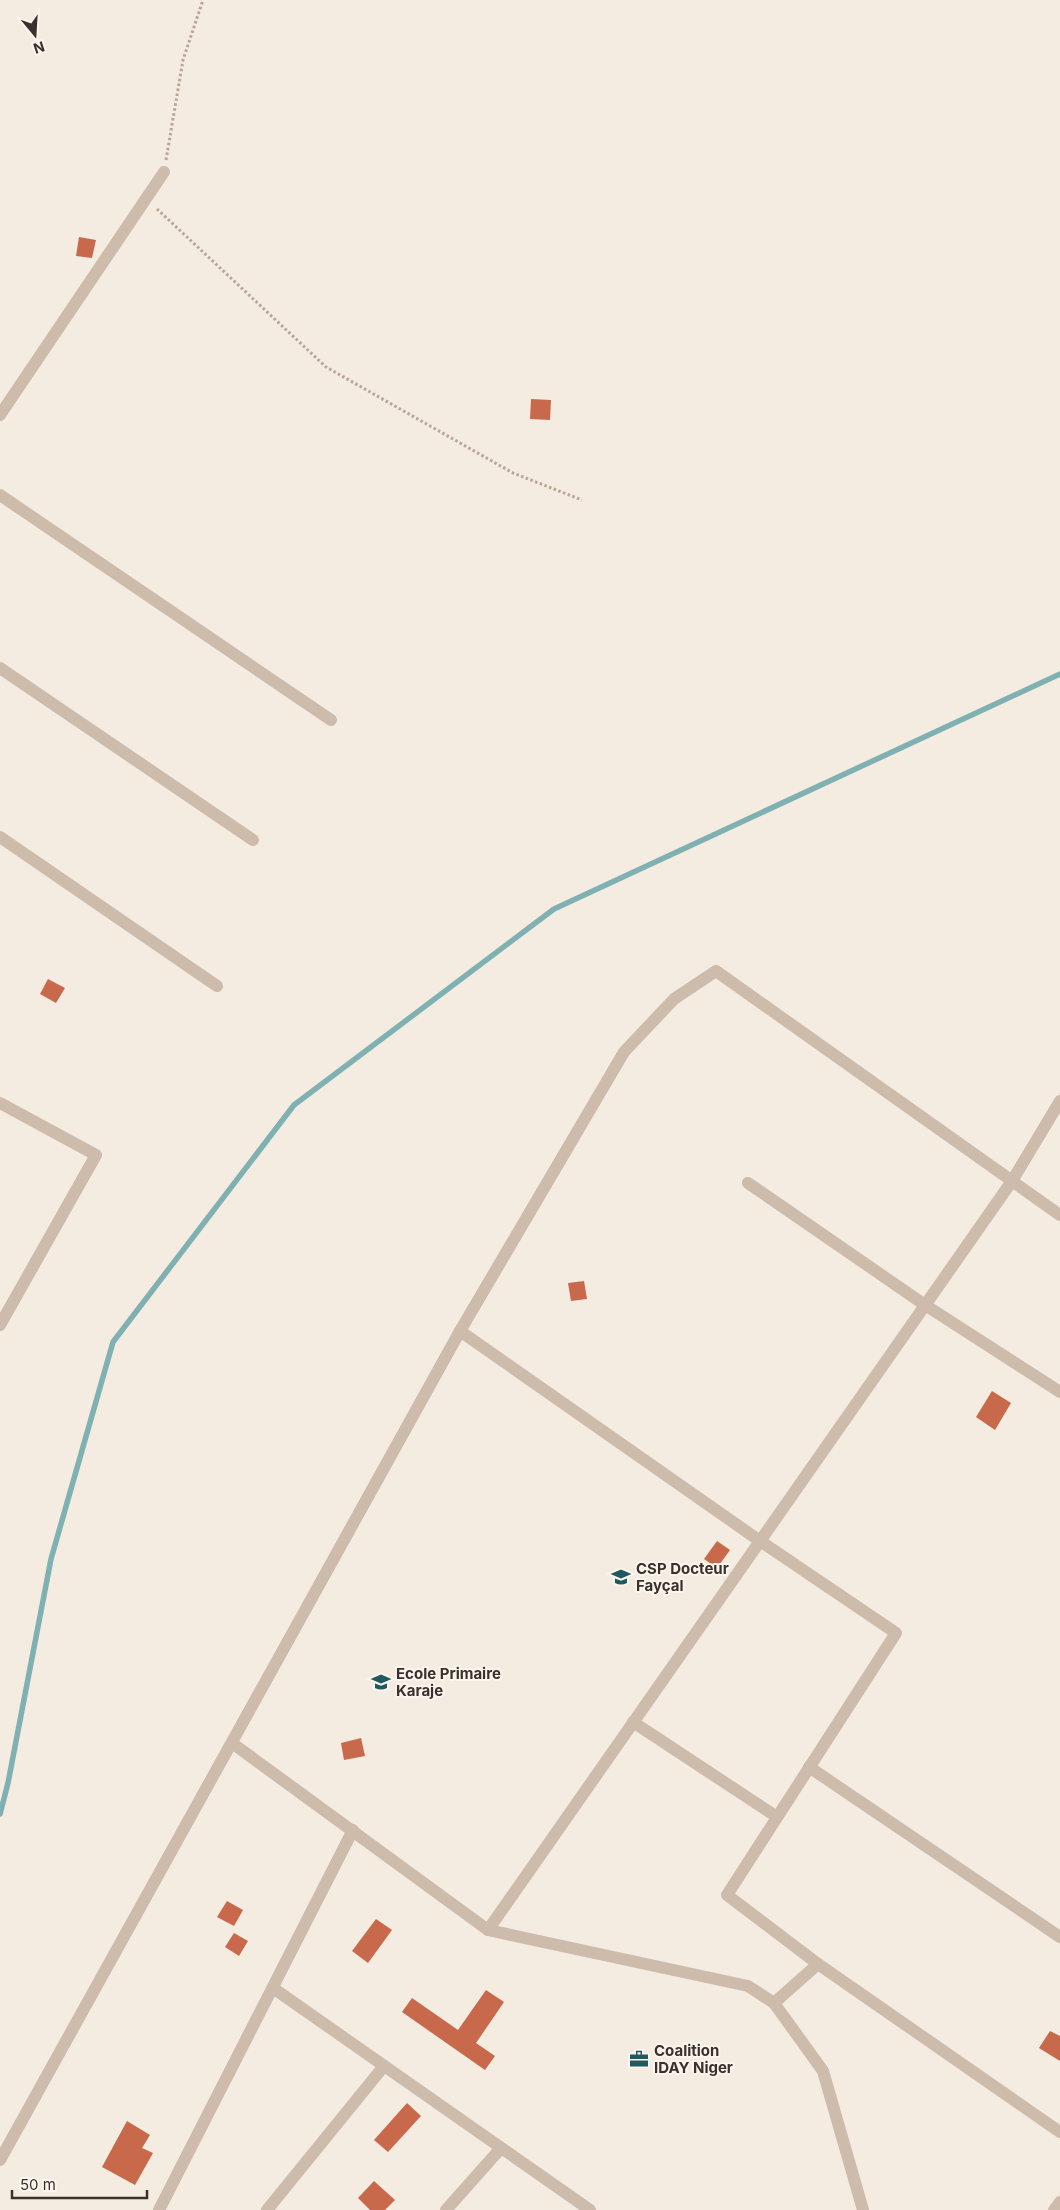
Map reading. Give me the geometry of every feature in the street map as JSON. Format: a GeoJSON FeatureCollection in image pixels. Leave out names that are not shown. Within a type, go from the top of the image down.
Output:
{"type":"FeatureCollection","features":[{"type":"Feature","properties":{"kind":"street"},"geometry":{"type":"LineString","coordinates":[[0,415],[164,172]]}},
{"type":"Feature","properties":{"kind":"street"},"geometry":{"type":"LineString","coordinates":[[0,495],[331,720]]}},
{"type":"Feature","properties":{"kind":"street"},"geometry":{"type":"LineString","coordinates":[[0,668],[253,840]]}},
{"type":"Feature","properties":{"kind":"street"},"geometry":{"type":"LineString","coordinates":[[0,837],[217,986]]}},
{"type":"Feature","properties":{"kind":"street"},"geometry":{"type":"LineString","coordinates":[[0,2160],[460,1331],[624,1052],[674,999],[716,971],[1060,1215]]}},
{"type":"Feature","properties":{"kind":"street"},"geometry":{"type":"LineString","coordinates":[[488,1930],[1012,1181],[1060,1102]]}},
{"type":"Feature","properties":{"kind":"street"},"geometry":{"type":"LineString","coordinates":[[0,1103],[96,1155],[0,1325]]}},
{"type":"Feature","properties":{"kind":"street"},"geometry":{"type":"LineString","coordinates":[[748,1183],[925,1305],[1060,1392]]}},
{"type":"Feature","properties":{"kind":"street"},"geometry":{"type":"LineString","coordinates":[[460,1331],[896,1633],[727,1895],[818,1964],[1060,2132]]}},
{"type":"Feature","properties":{"kind":"street"},"geometry":{"type":"LineString","coordinates":[[633,1722],[777,1817]]}},
{"type":"Feature","properties":{"kind":"street"},"geometry":{"type":"LineString","coordinates":[[232,1743],[488,1930],[748,1986],[774,2003],[823,2072],[863,2210]]}},
{"type":"Feature","properties":{"kind":"street"},"geometry":{"type":"LineString","coordinates":[[809,1767],[1060,1937]]}},
{"type":"Feature","properties":{"kind":"street"},"geometry":{"type":"LineString","coordinates":[[159,2210],[353,1830]]}},
{"type":"Feature","properties":{"kind":"street"},"geometry":{"type":"LineString","coordinates":[[774,2003],[818,1964]]}},
{"type":"Feature","properties":{"kind":"street"},"geometry":{"type":"LineString","coordinates":[[273,1988],[590,2210]]}},
{"type":"Feature","properties":{"kind":"street"},"geometry":{"type":"LineString","coordinates":[[266,2210],[384,2066]]}},
{"type":"Feature","properties":{"kind":"street"},"geometry":{"type":"LineString","coordinates":[[446,2210],[501,2148]]}},
{"type":"Feature","properties":{"kind":"street"},"geometry":{"type":"LineString","coordinates":[[1054,2210],[1060,2202]]}},
{"type":"Feature","properties":{"kind":"path"},"geometry":{"type":"LineString","coordinates":[[164,172],[183,60],[203,0]]}},
{"type":"Feature","properties":{"kind":"path"},"geometry":{"type":"LineString","coordinates":[[145,198],[326,367],[513,474],[582,500]]}},
{"type":"Feature","properties":{"kind":"building"},"geometry":{"type":"Polygon","coordinates":[[[79,237],[96,240],[92,258],[76,256],[79,237]]]}},
{"type":"Feature","properties":{"kind":"building"},"geometry":{"type":"Polygon","coordinates":[[[531,399],[551,400],[550,420],[530,419],[531,399]]]}},
{"type":"Feature","properties":{"kind":"building"},"geometry":{"type":"Polygon","coordinates":[[[48,979],[65,988],[56,1003],[40,994],[48,979]]]}},
{"type":"Feature","properties":{"kind":"building"},"geometry":{"type":"Polygon","coordinates":[[[584,1281],[587,1299],[571,1301],[568,1283],[584,1281]]]}},
{"type":"Feature","properties":{"kind":"building"},"geometry":{"type":"Polygon","coordinates":[[[992,1391],[1011,1403],[995,1430],[976,1417],[992,1391]]]}},
{"type":"Feature","properties":{"kind":"building"},"geometry":{"type":"Polygon","coordinates":[[[717,1541],[730,1550],[717,1568],[704,1559],[717,1541]]]}},
{"type":"Feature","properties":{"kind":"building"},"geometry":{"type":"Polygon","coordinates":[[[361,1738],[365,1756],[344,1760],[341,1743],[361,1738]]]}},
{"type":"Feature","properties":{"kind":"building"},"geometry":{"type":"Polygon","coordinates":[[[227,1901],[243,1910],[234,1926],[217,1917],[227,1901]]]}},
{"type":"Feature","properties":{"kind":"building"},"geometry":{"type":"Polygon","coordinates":[[[376,1919],[392,1930],[368,1963],[352,1951],[376,1919]]]}},
{"type":"Feature","properties":{"kind":"building"},"geometry":{"type":"Polygon","coordinates":[[[234,1933],[248,1941],[239,1956],[225,1947],[234,1933]]]}},
{"type":"Feature","properties":{"kind":"building"},"geometry":{"type":"Polygon","coordinates":[[[486,1990],[504,2002],[476,2043],[495,2056],[485,2070],[402,2012],[412,1998],[458,2030],[486,1990]]]}},
{"type":"Feature","properties":{"kind":"building"},"geometry":{"type":"Polygon","coordinates":[[[1050,2031],[1060,2036],[1060,2061],[1039,2048],[1050,2031]]]}},
{"type":"Feature","properties":{"kind":"building"},"geometry":{"type":"Polygon","coordinates":[[[407,2103],[421,2116],[388,2152],[374,2140],[407,2103]]]}},
{"type":"Feature","properties":{"kind":"building"},"geometry":{"type":"Polygon","coordinates":[[[127,2121],[150,2135],[142,2148],[153,2153],[135,2185],[102,2167],[127,2121]]]}},
{"type":"Feature","properties":{"kind":"building"},"geometry":{"type":"Polygon","coordinates":[[[374,2181],[395,2200],[385,2210],[370,2210],[358,2198],[374,2181]]]}},
{"type":"Feature","properties":{"kind":"waterway"},"geometry":{"type":"LineString","coordinates":[[0,1814],[8,1783],[51,1559],[113,1342],[294,1105],[554,909],[1060,674]]}},
{"type":"Feature","properties":{"kind":"place","name":"CSP Docteur Fayçal"},"geometry":{"type":"Point","coordinates":[621,1577]}},
{"type":"Feature","properties":{"kind":"place","name":"Ecole Primaire Karaje"},"geometry":{"type":"Point","coordinates":[381,1682]}},
{"type":"Feature","properties":{"kind":"place","name":"Coalition IDAY Niger"},"geometry":{"type":"Point","coordinates":[639,2059]}}]}
